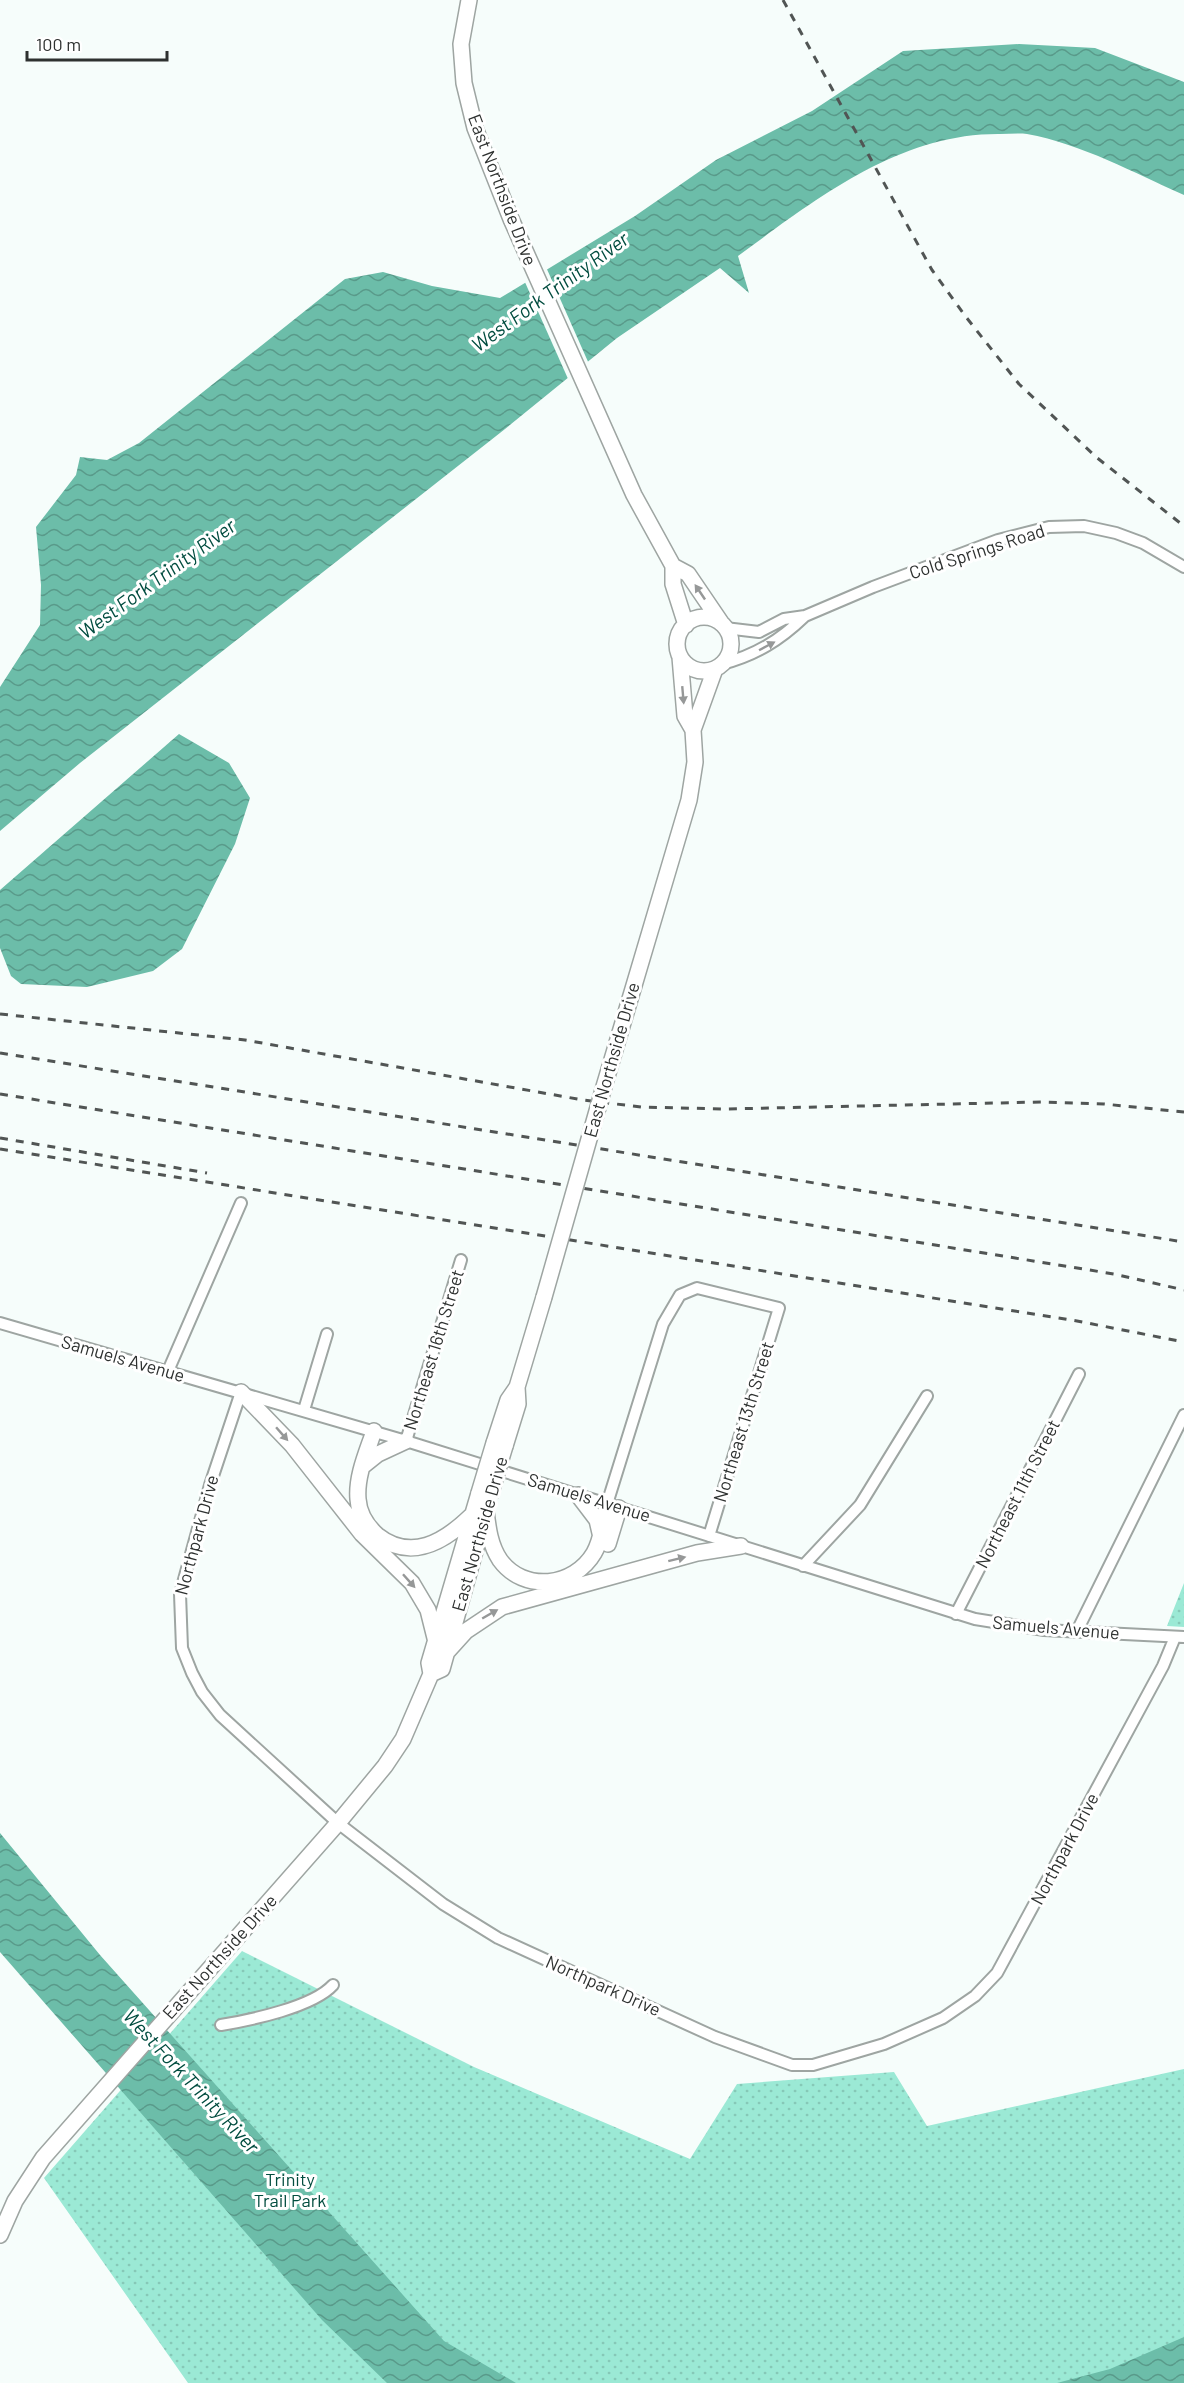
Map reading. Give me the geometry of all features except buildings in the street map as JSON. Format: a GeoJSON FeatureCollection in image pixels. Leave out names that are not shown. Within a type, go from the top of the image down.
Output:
{"type":"FeatureCollection","features":[{"type":"Feature","properties":{"kind":"street","name":"East Northside Drive"},"geometry":{"type":"LineString","coordinates":[[469,0],[461,44],[464,84],[475,128],[511,219],[624,472],[673,566],[673,584],[686,625]]}},
{"type":"Feature","properties":{"kind":"street","name":"Cold Springs Road"},"geometry":{"type":"LineString","coordinates":[[723,626],[759,632],[784,619],[805,616],[873,587],[998,540],[1049,526],[1084,526],[1116,533],[1143,543],[1184,567]]}},
{"type":"Feature","properties":{"kind":"street","name":"East Northside Drive"},"geometry":{"type":"LineString","coordinates":[[673,566],[688,574],[723,626]]}},
{"type":"Feature","properties":{"kind":"street","name":"Cold Springs Road"},"geometry":{"type":"LineString","coordinates":[[719,666],[745,658],[781,639],[805,616]]}},
{"type":"Feature","properties":{"kind":"street"},"geometry":{"type":"LineString","coordinates":[[706,617],[723,626],[730,639],[730,648],[719,666],[698,671],[689,667],[680,657],[677,645],[678,636],[686,625],[697,618],[706,617]]}},
{"type":"Feature","properties":{"kind":"street","name":"East Northside Drive"},"geometry":{"type":"LineString","coordinates":[[680,657],[685,716],[693,730]]}},
{"type":"Feature","properties":{"kind":"street","name":"East Northside Drive"},"geometry":{"type":"LineString","coordinates":[[0,2235],[15,2201],[33,2171],[338,1823],[403,1739],[431,1674],[429,1663],[441,1648],[499,1445],[518,1404],[517,1387],[689,800],[694,762],[693,730],[719,666]]}},
{"type":"Feature","properties":{"kind":"street"},"geometry":{"type":"LineString","coordinates":[[168,1371],[241,1203]]}},
{"type":"Feature","properties":{"kind":"street","name":"Northeast 16th Street"},"geometry":{"type":"LineString","coordinates":[[406,1441],[461,1260]]}},
{"type":"Feature","properties":{"kind":"street","name":"Northeast 13th Street"},"geometry":{"type":"LineString","coordinates":[[613,1506],[663,1324],[680,1294],[697,1288],[779,1308],[709,1536]]}},
{"type":"Feature","properties":{"kind":"street","name":"Samuels Avenue"},"geometry":{"type":"LineString","coordinates":[[0,1323],[370,1430],[956,1614],[1024,1628],[1180,1637]]}},
{"type":"Feature","properties":{"kind":"street"},"geometry":{"type":"LineString","coordinates":[[304,1410],[327,1334]]}},
{"type":"Feature","properties":{"kind":"street","name":"Northeast 11th Street"},"geometry":{"type":"LineString","coordinates":[[956,1614],[1079,1374]]}},
{"type":"Feature","properties":{"kind":"street"},"geometry":{"type":"LineString","coordinates":[[241,1392],[269,1420],[349,1515],[362,1534],[412,1583],[428,1610],[441,1648],[502,1607],[698,1553],[741,1546]]}},
{"type":"Feature","properties":{"kind":"street","name":"Northpark Drive"},"geometry":{"type":"LineString","coordinates":[[241,1392],[207,1496],[180,1591],[178,1612],[182,1648],[202,1692],[220,1715],[338,1823],[443,1904],[498,1938],[715,2037],[792,2065],[813,2065],[884,2044],[943,2018],[975,1996],[997,1973],[1180,1637]]}},
{"type":"Feature","properties":{"kind":"street"},"geometry":{"type":"LineString","coordinates":[[803,1566],[860,1505],[927,1396]]}},
{"type":"Feature","properties":{"kind":"street"},"geometry":{"type":"LineString","coordinates":[[1077,1631],[1184,1415]]}},
{"type":"Feature","properties":{"kind":"street"},"geometry":{"type":"LineString","coordinates":[[370,1430],[358,1492],[360,1511],[371,1530],[393,1545],[411,1549],[427,1547],[449,1535],[480,1512],[491,1543],[502,1562],[516,1575],[532,1581],[561,1580],[579,1571],[595,1552],[613,1506]]}},
{"type":"Feature","properties":{"kind":"street"},"geometry":{"type":"LineString","coordinates":[[349,1515],[350,1482],[370,1430]]}},
{"type":"Feature","properties":{"kind":"street"},"geometry":{"type":"LineString","coordinates":[[363,1466],[378,1454],[406,1441]]}},
{"type":"Feature","properties":{"kind":"street"},"geometry":{"type":"LineString","coordinates":[[578,1495],[597,1520],[600,1535]]}},
{"type":"Feature","properties":{"kind":"street"},"geometry":{"type":"LineString","coordinates":[[582,1584],[606,1548],[613,1506]]}},
{"type":"Feature","properties":{"kind":"street"},"geometry":{"type":"LineString","coordinates":[[221,2025],[257,2019],[323,1995],[333,1985]]}},
{"type":"Feature","properties":{"kind":"green space"},"geometry":{"type":"Polygon","coordinates":[[[1184,1583],[1184,1627],[1167,1626],[1184,1583]]]}},
{"type":"Feature","properties":{"kind":"green space","name":"Trinity Trail Park"},"geometry":{"type":"Polygon","coordinates":[[[242,1951],[474,2067],[690,2159],[737,2084],[894,2072],[927,2126],[1184,2069],[1184,2383],[188,2383],[44,2178],[242,1951]]]}},
{"type":"Feature","properties":{"kind":"water","name":"West Fork Trinity River"},"geometry":{"type":"Polygon","coordinates":[[[1019,44],[1095,48],[1184,82],[1184,195],[1088,152],[1024,134],[963,137],[927,145],[893,157],[860,173],[798,213],[738,256],[749,293],[720,268],[617,338],[505,429],[80,763],[0,831],[0,687],[40,625],[41,585],[36,527],[76,475],[80,457],[107,460],[139,443],[345,279],[383,272],[432,286],[500,298],[635,216],[716,160],[812,111],[903,51],[1019,44]]]}},
{"type":"Feature","properties":{"kind":"water"},"geometry":{"type":"Polygon","coordinates":[[[179,734],[229,763],[250,798],[235,844],[182,949],[153,971],[87,987],[21,984],[11,976],[0,948],[0,890],[179,734]]]}},
{"type":"Feature","properties":{"kind":"water","name":"West Fork Trinity River"},"geometry":{"type":"Polygon","coordinates":[[[0,1833],[100,1955],[444,2341],[516,2383],[387,2383],[322,2320],[0,1952],[0,1833]]]}},
{"type":"Feature","properties":{"kind":"water"},"geometry":{"type":"Polygon","coordinates":[[[1184,2337],[1184,2383],[1057,2383],[1110,2369],[1184,2337]]]}},
{"type":"Feature","properties":{"kind":"pier"},"geometry":{"type":"Polygon","coordinates":[[[546,267],[589,364],[569,381],[524,280],[546,267]]]}},
{"type":"Feature","properties":{"kind":"railway"},"geometry":{"type":"LineString","coordinates":[[783,0],[932,270],[966,317],[1019,384],[1096,457],[1184,526]]}},
{"type":"Feature","properties":{"kind":"railway"},"geometry":{"type":"LineString","coordinates":[[0,1014],[245,1040],[583,1100],[641,1107],[725,1109],[1041,1102],[1104,1104],[1184,1112]]}},
{"type":"Feature","properties":{"kind":"railway"},"geometry":{"type":"LineString","coordinates":[[0,1053],[1184,1242]]}},
{"type":"Feature","properties":{"kind":"railway"},"geometry":{"type":"LineString","coordinates":[[0,1094],[1114,1274],[1184,1290]]}},
{"type":"Feature","properties":{"kind":"railway"},"geometry":{"type":"LineString","coordinates":[[0,1138],[207,1173]]}},
{"type":"Feature","properties":{"kind":"railway"},"geometry":{"type":"LineString","coordinates":[[0,1149],[1077,1321],[1184,1342]]}}]}
